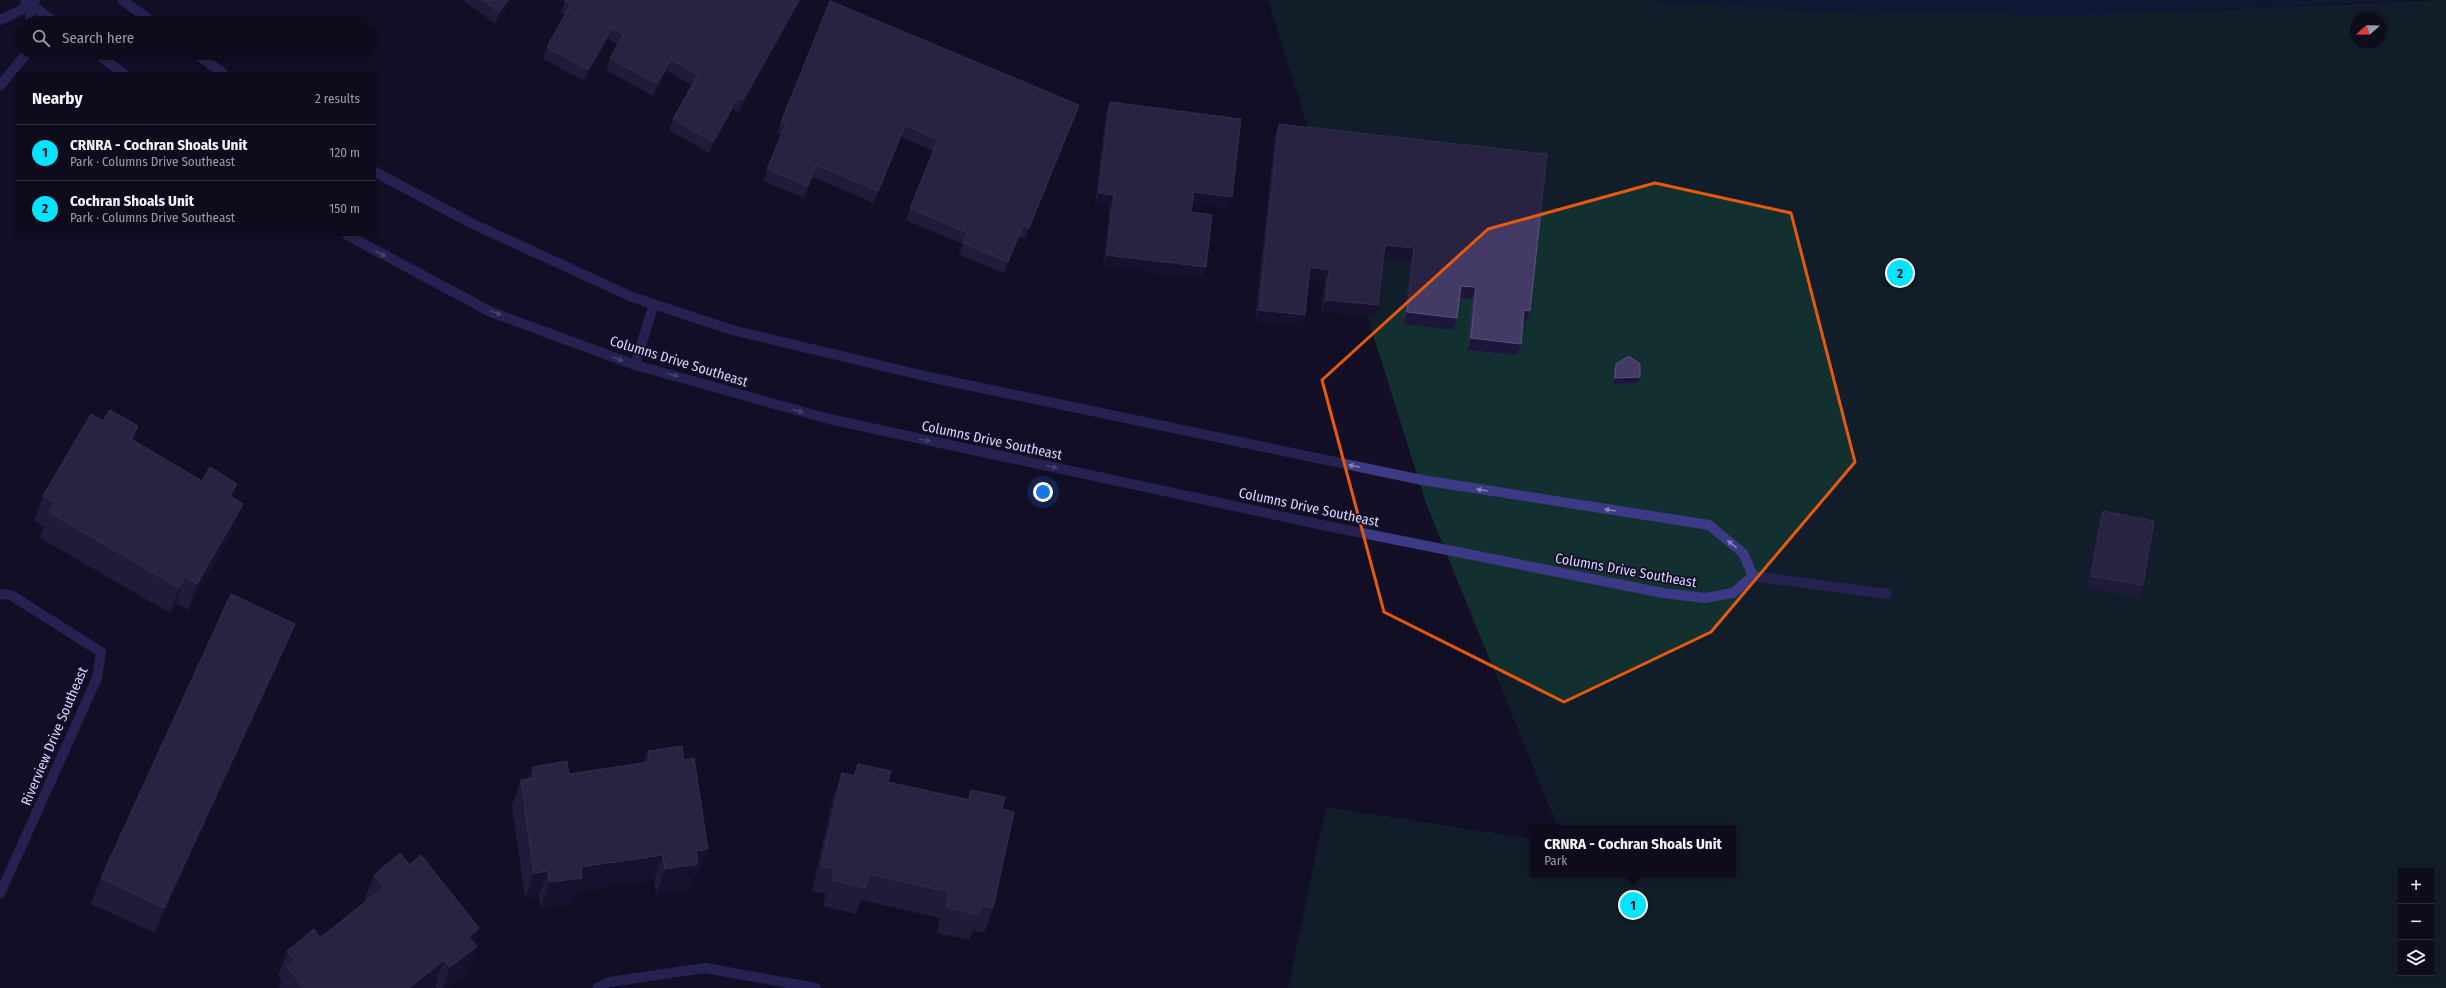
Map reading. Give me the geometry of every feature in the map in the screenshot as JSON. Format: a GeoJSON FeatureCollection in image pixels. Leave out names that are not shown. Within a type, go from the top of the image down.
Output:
{"type":"FeatureCollection","features":[{"type":"Feature","properties":{"kind":"street"},"geometry":{"type":"LineString","coordinates":[[122,0],[144,16]]}},
{"type":"Feature","properties":{"kind":"street"},"geometry":{"type":"LineString","coordinates":[[0,20],[30,2]]}},
{"type":"Feature","properties":{"kind":"street"},"geometry":{"type":"LineString","coordinates":[[30,2],[30,16]]}},
{"type":"Feature","properties":{"kind":"street"},"geometry":{"type":"LineString","coordinates":[[30,2],[47,16]]}},
{"type":"Feature","properties":{"kind":"street"},"geometry":{"type":"LineString","coordinates":[[0,86],[21,60]]}},
{"type":"Feature","properties":{"kind":"street"},"geometry":{"type":"LineString","coordinates":[[105,60],[122,72]]}},
{"type":"Feature","properties":{"kind":"street"},"geometry":{"type":"LineString","coordinates":[[205,60],[222,72]]}},
{"type":"Feature","properties":{"kind":"street"},"geometry":{"type":"LineString","coordinates":[[376,173],[470,223],[539,256],[632,297],[732,330],[945,381],[1422,480],[1709,525],[1742,553],[1753,576],[1886,594]]}},
{"type":"Feature","properties":{"kind":"street","name":"Columns Drive Southeast"},"geometry":{"type":"LineString","coordinates":[[349,236],[491,312],[635,365],[829,419],[1320,524],[1664,593],[1705,598],[1733,593],[1753,576]]}},
{"type":"Feature","properties":{"kind":"street"},"geometry":{"type":"LineString","coordinates":[[635,365],[654,304]]}},
{"type":"Feature","properties":{"kind":"street","name":"Riverview Drive Southeast"},"geometry":{"type":"LineString","coordinates":[[0,594],[11,595],[102,652],[97,678],[0,894]]}},
{"type":"Feature","properties":{"kind":"street"},"geometry":{"type":"LineString","coordinates":[[597,988],[609,982],[705,968],[816,988]]}},
{"type":"Feature","properties":{"kind":"highlighted area"},"geometry":{"type":"Polygon","coordinates":[[[1655,183],[1791,213],[1855,462],[1711,632],[1564,702],[1384,612],[1322,380],[1488,229],[1655,183]]]}},
{"type":"Feature","properties":{"kind":"green space"},"geometry":{"type":"Polygon","coordinates":[[[1268,0],[1638,0],[1849,13],[2091,15],[2446,0],[2446,988],[1288,988],[1326,807],[1530,839],[1530,877],[1736,877],[1736,825],[1557,825],[1426,503],[1268,0]]]}},
{"type":"Feature","properties":{"kind":"water"},"geometry":{"type":"Polygon","coordinates":[[[1638,0],[2412,0],[2091,15],[1849,13],[1638,0]]]}},
{"type":"Feature","properties":{"kind":"building"},"geometry":{"type":"Polygon","coordinates":[[[483,0],[508,0],[499,12],[483,0]]]}},
{"type":"Feature","properties":{"kind":"building"},"geometry":{"type":"Polygon","coordinates":[[[565,0],[799,0],[743,100],[738,97],[713,142],[673,119],[698,75],[671,59],[657,84],[610,58],[624,34],[612,28],[588,70],[547,47],[571,4],[565,0]]]}},
{"type":"Feature","properties":{"kind":"building"},"geometry":{"type":"Polygon","coordinates":[[[830,1],[1079,105],[1029,228],[1023,225],[1008,262],[963,243],[968,233],[910,208],[938,140],[905,125],[878,191],[816,165],[808,186],[767,169],[786,124],[781,122],[830,1]]]}},
{"type":"Feature","properties":{"kind":"building"},"geometry":{"type":"Polygon","coordinates":[[[1110,102],[1241,119],[1232,197],[1194,192],[1191,212],[1212,215],[1206,267],[1107,255],[1114,195],[1099,193],[1110,102]]]}},
{"type":"Feature","properties":{"kind":"building"},"geometry":{"type":"Polygon","coordinates":[[[1279,124],[1547,154],[1530,311],[1524,310],[1521,344],[1471,338],[1476,287],[1461,286],[1457,318],[1407,312],[1414,248],[1385,245],[1378,305],[1326,300],[1329,270],[1310,267],[1305,315],[1259,310],[1279,124]]]}},
{"type":"Feature","properties":{"kind":"building"},"geometry":{"type":"Polygon","coordinates":[[[1629,356],[1640,364],[1640,377],[1615,378],[1616,364],[1629,356]]]}},
{"type":"Feature","properties":{"kind":"building"},"geometry":{"type":"Polygon","coordinates":[[[110,410],[138,426],[131,439],[202,481],[210,467],[237,484],[230,496],[243,504],[197,584],[185,577],[179,588],[49,512],[55,503],[43,496],[91,414],[103,421],[110,410]]]}},
{"type":"Feature","properties":{"kind":"building"},"geometry":{"type":"Polygon","coordinates":[[[2103,511],[2154,521],[2143,585],[2091,576],[2103,511]]]}},
{"type":"Feature","properties":{"kind":"building"},"geometry":{"type":"Polygon","coordinates":[[[231,594],[295,624],[164,908],[101,878],[231,594]]]}},
{"type":"Feature","properties":{"kind":"building"},"geometry":{"type":"Polygon","coordinates":[[[682,746],[684,760],[694,758],[708,849],[696,851],[698,864],[665,869],[663,855],[581,867],[582,878],[549,882],[548,871],[534,873],[521,780],[534,778],[533,767],[567,761],[569,774],[649,762],[648,751],[682,746]]]}},
{"type":"Feature","properties":{"kind":"building"},"geometry":{"type":"Polygon","coordinates":[[[858,764],[891,771],[888,782],[969,800],[971,790],[1005,797],[1002,809],[1014,812],[993,908],[981,905],[979,915],[946,907],[949,892],[869,874],[865,888],[832,880],[835,869],[821,866],[842,773],[855,776],[858,764]]]}},
{"type":"Feature","properties":{"kind":"building"},"geometry":{"type":"Polygon","coordinates":[[[400,853],[410,865],[421,855],[479,928],[469,937],[477,946],[450,967],[444,960],[409,988],[304,988],[287,967],[295,960],[287,951],[314,929],[320,938],[384,887],[374,875],[400,853]]]}},
{"type":"Feature","properties":{"kind":"place","name":"Cochran Shoals Unit"},"geometry":{"type":"Point","coordinates":[1900,273]}},
{"type":"Feature","properties":{"kind":"place","name":"CRNRA - Cochran Shoals Unit"},"geometry":{"type":"Point","coordinates":[1633,905]}}]}
